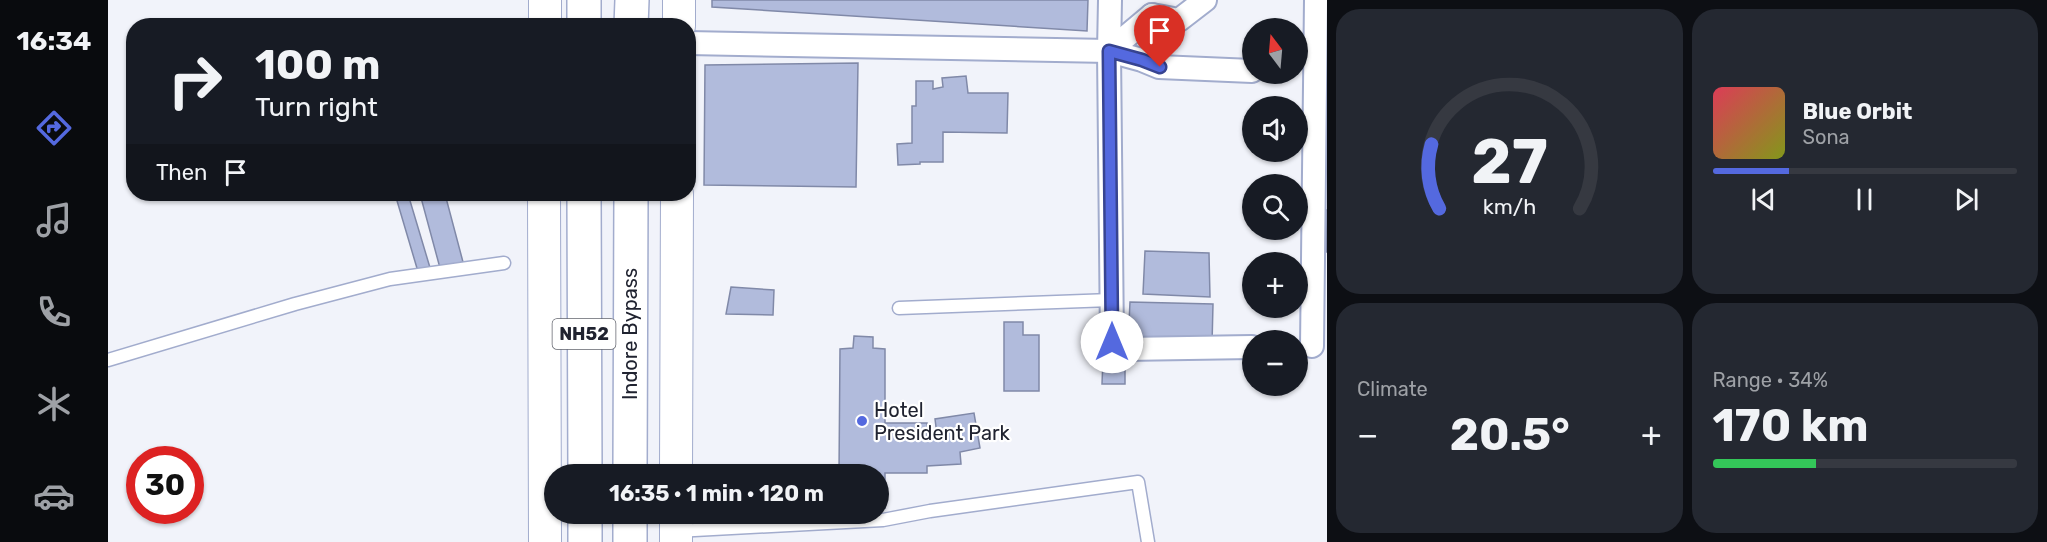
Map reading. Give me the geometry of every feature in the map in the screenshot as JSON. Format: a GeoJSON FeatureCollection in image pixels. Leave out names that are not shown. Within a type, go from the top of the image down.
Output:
{"type":"FeatureCollection","features":[{"type":"Feature","properties":{"kind":"highway"},"geometry":{"type":"LineString","coordinates":[[584,0],[584,18]]}},
{"type":"Feature","properties":{"kind":"highway"},"geometry":{"type":"LineString","coordinates":[[632,0],[632,18]]}},
{"type":"Feature","properties":{"kind":"highway","name":"NH52"},"geometry":{"type":"LineString","coordinates":[[584,201],[585,464]]}},
{"type":"Feature","properties":{"kind":"highway","name":"Indore Bypass"},"geometry":{"type":"LineString","coordinates":[[630,464],[631,201]]}},
{"type":"Feature","properties":{"kind":"highway"},"geometry":{"type":"LineString","coordinates":[[585,524],[585,542]]}},
{"type":"Feature","properties":{"kind":"highway"},"geometry":{"type":"LineString","coordinates":[[630,524],[630,542]]}},
{"type":"Feature","properties":{"kind":"street"},"geometry":{"type":"LineString","coordinates":[[545,0],[545,18]]}},
{"type":"Feature","properties":{"kind":"street"},"geometry":{"type":"LineString","coordinates":[[679,0],[679,18]]}},
{"type":"Feature","properties":{"kind":"street"},"geometry":{"type":"LineString","coordinates":[[1110,0],[1112,342],[1116,347],[1125,349],[1242,347]]}},
{"type":"Feature","properties":{"kind":"street"},"geometry":{"type":"LineString","coordinates":[[1109,51],[1152,7],[1179,20],[1204,0]]}},
{"type":"Feature","properties":{"kind":"street"},"geometry":{"type":"LineString","coordinates":[[1308,65],[1316,0]]}},
{"type":"Feature","properties":{"kind":"street"},"geometry":{"type":"LineString","coordinates":[[696,42],[1109,51],[1160,67],[1242,71]]}},
{"type":"Feature","properties":{"kind":"street"},"geometry":{"type":"LineString","coordinates":[[1307,84],[1312,346]]}},
{"type":"Feature","properties":{"kind":"street"},"geometry":{"type":"LineString","coordinates":[[544,201],[544,542]]}},
{"type":"Feature","properties":{"kind":"street"},"geometry":{"type":"LineString","coordinates":[[676,464],[677,201]]}},
{"type":"Feature","properties":{"kind":"lane"},"geometry":{"type":"LineString","coordinates":[[108,360],[296,304],[390,279],[504,263]]}},
{"type":"Feature","properties":{"kind":"lane"},"geometry":{"type":"LineString","coordinates":[[899,308],[1111,300]]}},
{"type":"Feature","properties":{"kind":"lane"},"geometry":{"type":"LineString","coordinates":[[676,528],[883,520],[930,511],[1138,482],[1148,542]]}},
{"type":"Feature","properties":{"kind":"building"},"geometry":{"type":"Polygon","coordinates":[[[712,0],[1088,0],[1087,31],[712,7],[712,0]]]}},
{"type":"Feature","properties":{"kind":"building"},"geometry":{"type":"Polygon","coordinates":[[[858,63],[856,187],[704,185],[705,65],[858,63]]]}},
{"type":"Feature","properties":{"kind":"building"},"geometry":{"type":"Polygon","coordinates":[[[966,76],[968,93],[1008,93],[1007,133],[943,132],[943,162],[898,165],[897,144],[912,143],[912,106],[916,106],[916,81],[933,81],[933,89],[943,87],[942,78],[966,76]]]}},
{"type":"Feature","properties":{"kind":"building"},"geometry":{"type":"Polygon","coordinates":[[[397,201],[410,201],[431,271],[419,275],[397,201]]]}},
{"type":"Feature","properties":{"kind":"building"},"geometry":{"type":"Polygon","coordinates":[[[422,201],[447,201],[463,262],[440,268],[422,201]]]}},
{"type":"Feature","properties":{"kind":"building"},"geometry":{"type":"Polygon","coordinates":[[[1325,210],[1327,210],[1327,252],[1326,252],[1325,210]]]}},
{"type":"Feature","properties":{"kind":"building"},"geometry":{"type":"Polygon","coordinates":[[[1145,251],[1209,253],[1210,297],[1143,294],[1145,251]]]}},
{"type":"Feature","properties":{"kind":"building"},"geometry":{"type":"Polygon","coordinates":[[[731,287],[774,290],[773,315],[726,314],[731,287]]]}},
{"type":"Feature","properties":{"kind":"building"},"geometry":{"type":"Polygon","coordinates":[[[1130,302],[1213,304],[1212,345],[1128,343],[1130,302]]]}},
{"type":"Feature","properties":{"kind":"building"},"geometry":{"type":"Polygon","coordinates":[[[1004,322],[1023,322],[1023,335],[1039,335],[1039,391],[1004,391],[1004,322]]]}},
{"type":"Feature","properties":{"kind":"building","name":"Hotel President Park"},"geometry":{"type":"Polygon","coordinates":[[[854,336],[873,337],[873,348],[885,349],[885,423],[927,423],[927,436],[937,435],[935,419],[974,413],[980,448],[960,452],[961,464],[927,466],[927,473],[889,473],[889,464],[839,464],[840,349],[853,348],[854,336]]]}},
{"type":"Feature","properties":{"kind":"building"},"geometry":{"type":"Polygon","coordinates":[[[1103,359],[1125,359],[1125,384],[1102,384],[1103,359]]]}},
{"type":"Feature","properties":{"kind":"place","name":"Hotel President Park"},"geometry":{"type":"Point","coordinates":[862,421]}},
{"type":"Feature","properties":{"kind":"route"},"geometry":{"type":"LineString","coordinates":[[1112,342],[1109,51],[1160,67]]}}]}
